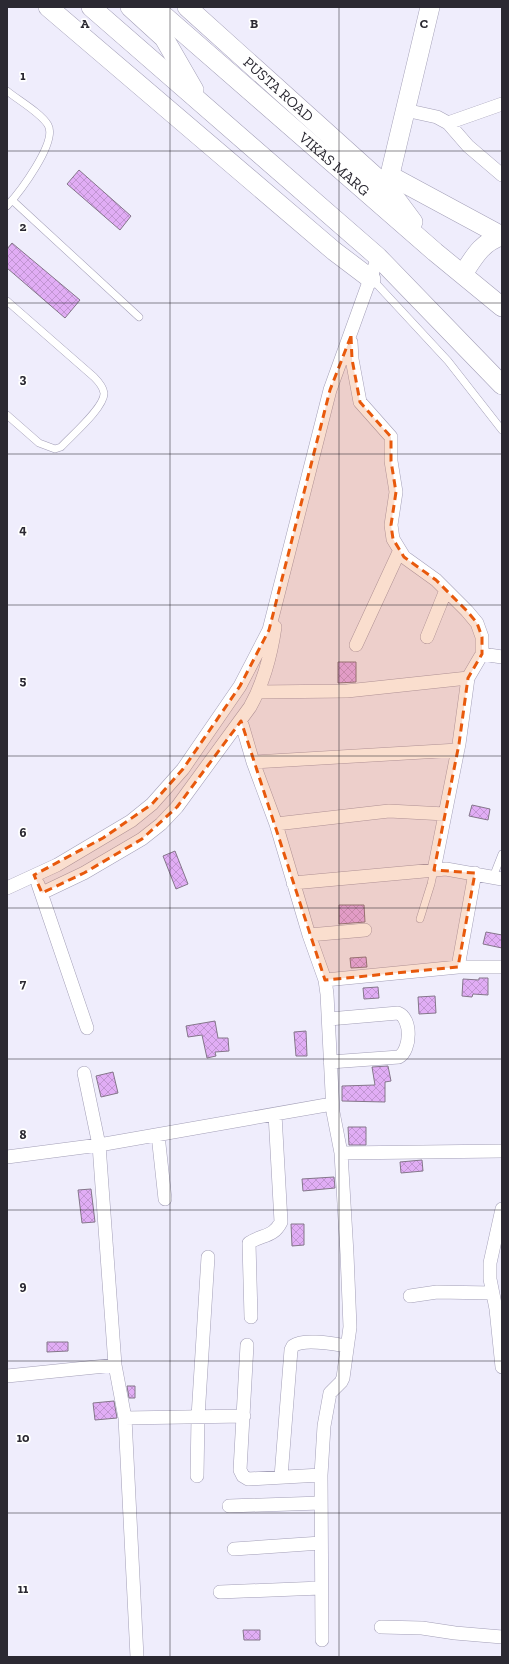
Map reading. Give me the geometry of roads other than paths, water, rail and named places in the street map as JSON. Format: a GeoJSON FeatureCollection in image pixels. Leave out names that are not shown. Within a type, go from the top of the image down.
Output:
{"type":"FeatureCollection","features":[{"type":"Feature","properties":{"kind":"main road"},"geometry":{"type":"LineString","coordinates":[[48,7],[334,251],[371,279]]}},
{"type":"Feature","properties":{"kind":"main road"},"geometry":{"type":"LineString","coordinates":[[91,7],[378,257],[502,385]]}},
{"type":"Feature","properties":{"kind":"main road"},"geometry":{"type":"LineString","coordinates":[[130,7],[164,38],[202,104]]}},
{"type":"Feature","properties":{"kind":"main road","name":"PUSTA ROAD"},"geometry":{"type":"LineString","coordinates":[[187,7],[388,181],[435,252]]}},
{"type":"Feature","properties":{"kind":"main road"},"geometry":{"type":"LineString","coordinates":[[430,7],[388,181],[502,236]]}},
{"type":"Feature","properties":{"kind":"main road","name":"VIKAS MARG"},"geometry":{"type":"LineString","coordinates":[[162,11],[435,252],[502,307]]}},
{"type":"Feature","properties":{"kind":"main road"},"geometry":{"type":"LineString","coordinates":[[463,274],[480,248],[491,240],[502,236]]}},
{"type":"Feature","properties":{"kind":"street"},"geometry":{"type":"LineString","coordinates":[[448,123],[502,104]]}},
{"type":"Feature","properties":{"kind":"street"},"geometry":{"type":"LineString","coordinates":[[405,110],[437,117],[448,123],[468,146],[502,175]]}},
{"type":"Feature","properties":{"kind":"street"},"geometry":{"type":"LineString","coordinates":[[7,888],[57,865],[131,821],[152,804],[169,787],[240,686],[264,643],[269,630],[330,390],[351,336],[358,310],[371,279],[378,257]]}},
{"type":"Feature","properties":{"kind":"street"},"geometry":{"type":"LineString","coordinates":[[351,336],[352,360],[360,402],[391,437],[390,460],[396,492],[391,533],[399,552],[436,580],[446,590],[477,623],[482,637],[482,654],[468,678],[458,750],[434,870]]}},
{"type":"Feature","properties":{"kind":"street"},"geometry":{"type":"LineString","coordinates":[[356,645],[399,552]]}},
{"type":"Feature","properties":{"kind":"street"},"geometry":{"type":"LineString","coordinates":[[42,893],[84,873],[142,838],[161,824],[177,807],[241,721],[258,692],[272,650],[283,578]]}},
{"type":"Feature","properties":{"kind":"street"},"geometry":{"type":"LineString","coordinates":[[427,637],[446,590]]}},
{"type":"Feature","properties":{"kind":"street"},"geometry":{"type":"LineString","coordinates":[[482,654],[502,657]]}},
{"type":"Feature","properties":{"kind":"street"},"geometry":{"type":"LineString","coordinates":[[258,692],[347,692],[468,678]]}},
{"type":"Feature","properties":{"kind":"street"},"geometry":{"type":"LineString","coordinates":[[241,721],[253,762],[276,824],[309,935],[325,980],[329,1019],[332,1104],[341,1153],[350,1327],[341,1382],[330,1393],[326,1411],[321,1475],[322,1640]]}},
{"type":"Feature","properties":{"kind":"street"},"geometry":{"type":"LineString","coordinates":[[253,762],[458,750]]}},
{"type":"Feature","properties":{"kind":"street"},"geometry":{"type":"LineString","coordinates":[[276,824],[389,811],[445,814]]}},
{"type":"Feature","properties":{"kind":"street"},"geometry":{"type":"LineString","coordinates":[[293,883],[446,869],[497,878]]}},
{"type":"Feature","properties":{"kind":"street"},"geometry":{"type":"LineString","coordinates":[[458,967],[475,873]]}},
{"type":"Feature","properties":{"kind":"street"},"geometry":{"type":"LineString","coordinates":[[34,876],[42,893],[87,1028]]}},
{"type":"Feature","properties":{"kind":"street"},"geometry":{"type":"LineString","coordinates":[[309,935],[365,930]]}},
{"type":"Feature","properties":{"kind":"street"},"geometry":{"type":"LineString","coordinates":[[325,980],[458,967],[500,966]]}},
{"type":"Feature","properties":{"kind":"street"},"geometry":{"type":"LineString","coordinates":[[329,1019],[398,1013],[404,1015],[407,1020],[407,1049],[404,1054],[399,1057],[330,1062]]}},
{"type":"Feature","properties":{"kind":"street"},"geometry":{"type":"LineString","coordinates":[[84,1073],[99,1146],[115,1365],[125,1418],[137,1657]]}},
{"type":"Feature","properties":{"kind":"street"},"geometry":{"type":"LineString","coordinates":[[7,1157],[99,1146],[332,1104]]}},
{"type":"Feature","properties":{"kind":"street"},"geometry":{"type":"LineString","coordinates":[[250,1317],[249,1243],[257,1238],[270,1235],[277,1230],[281,1222],[275,1114]]}},
{"type":"Feature","properties":{"kind":"street"},"geometry":{"type":"LineString","coordinates":[[158,1135],[165,1199]]}},
{"type":"Feature","properties":{"kind":"street"},"geometry":{"type":"LineString","coordinates":[[341,1153],[502,1151]]}},
{"type":"Feature","properties":{"kind":"street"},"geometry":{"type":"LineString","coordinates":[[502,1209],[490,1263],[492,1293],[499,1309],[502,1366]]}},
{"type":"Feature","properties":{"kind":"street"},"geometry":{"type":"LineString","coordinates":[[197,1476],[198,1417],[208,1257]]}},
{"type":"Feature","properties":{"kind":"street"},"geometry":{"type":"LineString","coordinates":[[410,1296],[446,1292],[492,1293]]}},
{"type":"Feature","properties":{"kind":"street"},"geometry":{"type":"LineString","coordinates":[[281,1477],[293,1346],[300,1343],[326,1343],[347,1346]]}},
{"type":"Feature","properties":{"kind":"street"},"geometry":{"type":"LineString","coordinates":[[247,1345],[240,1470],[243,1476],[248,1479],[321,1475]]}},
{"type":"Feature","properties":{"kind":"street"},"geometry":{"type":"LineString","coordinates":[[7,1376],[115,1365]]}},
{"type":"Feature","properties":{"kind":"street"},"geometry":{"type":"LineString","coordinates":[[125,1418],[244,1416]]}},
{"type":"Feature","properties":{"kind":"street"},"geometry":{"type":"LineString","coordinates":[[229,1506],[321,1503]]}},
{"type":"Feature","properties":{"kind":"street"},"geometry":{"type":"LineString","coordinates":[[234,1549],[321,1543]]}},
{"type":"Feature","properties":{"kind":"street"},"geometry":{"type":"LineString","coordinates":[[220,1592],[321,1588]]}},
{"type":"Feature","properties":{"kind":"street"},"geometry":{"type":"LineString","coordinates":[[381,1627],[422,1628],[455,1633],[502,1637]]}},
{"type":"Feature","properties":{"kind":"lane"},"geometry":{"type":"LineString","coordinates":[[7,92],[44,120],[49,131],[48,139],[29,179],[10,203],[139,317]]}},
{"type":"Feature","properties":{"kind":"lane"},"geometry":{"type":"LineString","coordinates":[[371,279],[448,361],[502,430]]}},
{"type":"Feature","properties":{"kind":"lane"},"geometry":{"type":"LineString","coordinates":[[7,301],[94,377],[101,384],[104,392],[103,400],[94,411],[61,447],[55,449],[39,443],[7,415]]}},
{"type":"Feature","properties":{"kind":"lane"},"geometry":{"type":"LineString","coordinates":[[497,878],[502,854]]}},
{"type":"Feature","properties":{"kind":"lane"},"geometry":{"type":"LineString","coordinates":[[420,919],[434,870]]}}]}
